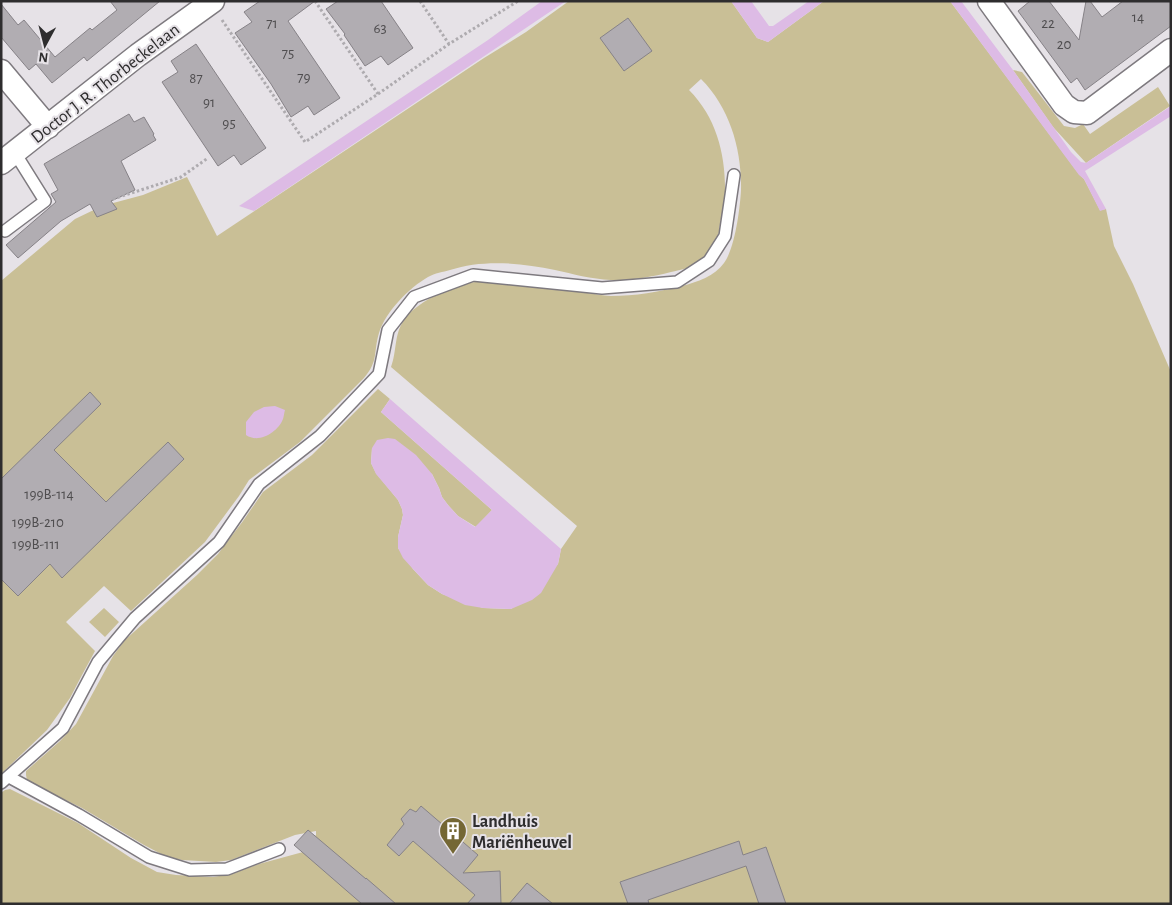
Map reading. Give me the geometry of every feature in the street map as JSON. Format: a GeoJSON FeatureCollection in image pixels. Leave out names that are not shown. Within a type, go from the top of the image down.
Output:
{"type":"FeatureCollection","features":[{"type":"Feature","properties":{"kind":"street"},"geometry":{"type":"LineString","coordinates":[[989,1],[1064,106],[1074,112],[1086,113],[1171,50]]}},
{"type":"Feature","properties":{"kind":"street","name":"Doctor J. R. Thorbeckelaan"},"geometry":{"type":"LineString","coordinates":[[8,158],[138,56],[212,2]]}},
{"type":"Feature","properties":{"kind":"street"},"geometry":{"type":"LineString","coordinates":[[1,71],[48,127]]}},
{"type":"Feature","properties":{"kind":"lane"},"geometry":{"type":"LineString","coordinates":[[5,231],[45,201],[8,158]]}},
{"type":"Feature","properties":{"kind":"lane"},"geometry":{"type":"LineString","coordinates":[[280,849],[227,869],[190,870],[148,857],[80,816],[5,780],[62,728],[98,662],[135,618],[219,542],[259,484],[320,436],[379,374],[388,330],[414,298],[473,275],[602,288],[677,282],[709,262],[725,236],[734,175]]}},
{"type":"Feature","properties":{"kind":"path"},"geometry":{"type":"LineString","coordinates":[[315,1],[378,94]]}},
{"type":"Feature","properties":{"kind":"path"},"geometry":{"type":"LineString","coordinates":[[420,1],[449,44]]}},
{"type":"Feature","properties":{"kind":"path"},"geometry":{"type":"LineString","coordinates":[[212,2],[305,142],[449,44],[518,1]]}},
{"type":"Feature","properties":{"kind":"path"},"geometry":{"type":"LineString","coordinates":[[113,199],[180,177],[208,158]]}},
{"type":"Feature","properties":{"kind":"shaded area"},"geometry":{"type":"Polygon","coordinates":[[[542,1],[566,1],[254,211],[239,206],[488,40],[542,1]]]}},
{"type":"Feature","properties":{"kind":"shaded area"},"geometry":{"type":"Polygon","coordinates":[[[569,1],[731,1],[757,38],[768,42],[824,1],[950,1],[1084,179],[1100,210],[1106,209],[1114,246],[1133,284],[1171,372],[1171,904],[1,904],[1,793],[10,789],[78,823],[131,858],[157,872],[213,877],[232,874],[259,864],[303,852],[316,835],[316,831],[295,835],[231,860],[216,862],[167,857],[82,808],[27,780],[26,771],[76,724],[113,656],[125,640],[218,554],[263,492],[312,455],[378,389],[390,399],[381,412],[492,510],[476,527],[458,516],[448,505],[442,497],[432,474],[372,448],[371,463],[376,473],[398,500],[402,509],[403,515],[398,537],[398,548],[413,569],[428,585],[442,594],[483,608],[511,609],[558,564],[561,549],[577,526],[391,367],[401,325],[406,317],[423,302],[468,283],[501,282],[557,287],[593,294],[620,296],[665,290],[705,278],[716,272],[724,263],[734,238],[741,190],[739,160],[727,116],[711,90],[701,79],[689,90],[699,101],[713,125],[718,138],[725,180],[725,194],[718,237],[711,251],[702,261],[687,268],[663,274],[618,280],[596,279],[516,264],[476,264],[433,274],[413,287],[399,301],[382,325],[377,340],[374,361],[369,372],[300,442],[249,480],[205,542],[131,611],[104,586],[66,622],[95,651],[70,698],[47,730],[1,774],[1,281],[75,219],[102,206],[143,195],[187,177],[217,236],[526,32],[569,1]]]}},
{"type":"Feature","properties":{"kind":"shaded area"},"geometry":{"type":"Polygon","coordinates":[[[731,1],[751,1],[769,26],[773,26],[809,1],[824,1],[768,42],[757,38],[731,1]]]}},
{"type":"Feature","properties":{"kind":"shaded area"},"geometry":{"type":"Polygon","coordinates":[[[950,1],[961,1],[1071,152],[1081,162],[1086,163],[1171,106],[1171,116],[1085,171],[1106,209],[1100,211],[1084,179],[1079,175],[950,1]]]}},
{"type":"Feature","properties":{"kind":"shaded area"},"geometry":{"type":"Polygon","coordinates":[[[1013,70],[1022,72],[1064,126],[1075,128],[1083,124],[1090,134],[1158,87],[1170,106],[1086,163],[1053,127],[1013,70]]]}},
{"type":"Feature","properties":{"kind":"shaded area"},"geometry":{"type":"Polygon","coordinates":[[[390,399],[561,549],[558,564],[541,593],[532,600],[511,609],[465,605],[428,585],[403,558],[398,548],[398,537],[403,515],[402,509],[398,500],[376,474],[371,463],[372,448],[377,440],[395,439],[416,455],[432,474],[442,497],[448,505],[458,516],[475,527],[492,510],[381,412],[390,399]]]}},
{"type":"Feature","properties":{"kind":"shaded area"},"geometry":{"type":"Polygon","coordinates":[[[275,406],[285,410],[281,424],[273,432],[257,438],[246,435],[246,422],[254,412],[264,407],[275,406]]]}},
{"type":"Feature","properties":{"kind":"shaded area"},"geometry":{"type":"Polygon","coordinates":[[[104,608],[119,622],[105,637],[89,622],[104,608]]]}},
{"type":"Feature","properties":{"kind":"building"},"geometry":{"type":"Polygon","coordinates":[[[110,1],[160,1],[87,61],[84,57],[52,83],[36,64],[29,70],[1,37],[1,4],[18,25],[24,20],[55,57],[90,28],[92,30],[117,10],[110,1]]]}},
{"type":"Feature","properties":{"kind":"building"},"geometry":{"type":"Polygon","coordinates":[[[260,1],[315,1],[288,21],[340,98],[314,115],[308,106],[291,117],[271,84],[235,33],[252,22],[244,12],[260,1]]]}},
{"type":"Feature","properties":{"kind":"building"},"geometry":{"type":"Polygon","coordinates":[[[338,1],[381,1],[413,48],[388,65],[381,56],[365,66],[345,34],[326,9],[338,1]]]}},
{"type":"Feature","properties":{"kind":"building"},"geometry":{"type":"Polygon","coordinates":[[[1030,1],[1049,1],[1079,40],[1086,1],[1090,1],[1102,17],[1123,1],[1171,1],[1171,26],[1085,90],[1077,78],[1071,83],[1018,11],[1030,1]]]}},
{"type":"Feature","properties":{"kind":"building"},"geometry":{"type":"Polygon","coordinates":[[[628,18],[652,51],[624,71],[600,38],[628,18]]]}},
{"type":"Feature","properties":{"kind":"building"},"geometry":{"type":"Polygon","coordinates":[[[196,44],[266,148],[241,165],[234,155],[218,166],[162,82],[178,72],[171,61],[196,44]]]}},
{"type":"Feature","properties":{"kind":"building"},"geometry":{"type":"Polygon","coordinates":[[[129,114],[134,122],[144,117],[156,140],[121,161],[135,190],[111,201],[117,209],[97,217],[90,204],[61,221],[18,258],[6,245],[56,202],[51,194],[58,190],[44,164],[129,114]]]}},
{"type":"Feature","properties":{"kind":"building"},"geometry":{"type":"Polygon","coordinates":[[[90,392],[101,404],[54,450],[106,502],[168,442],[184,459],[62,578],[50,564],[18,596],[1,579],[1,479],[90,392]]]}},
{"type":"Feature","properties":{"kind":"building"},"geometry":{"type":"Polygon","coordinates":[[[421,806],[478,855],[463,873],[500,871],[501,904],[467,904],[475,895],[413,841],[399,856],[387,845],[404,824],[401,819],[410,809],[416,812],[421,806]]]}},
{"type":"Feature","properties":{"kind":"building"},"geometry":{"type":"Polygon","coordinates":[[[308,830],[396,904],[362,904],[294,845],[308,830]]]}},
{"type":"Feature","properties":{"kind":"building"},"geometry":{"type":"Polygon","coordinates":[[[739,841],[743,855],[766,847],[786,904],[759,904],[746,866],[648,900],[649,904],[628,904],[620,882],[739,841]]]}},
{"type":"Feature","properties":{"kind":"building"},"geometry":{"type":"Polygon","coordinates":[[[527,883],[553,904],[509,904],[527,883]]]}},
{"type":"Feature","properties":{"kind":"place","name":"Landhuis Mariënheuvel"},"geometry":{"type":"Point","coordinates":[453,855]}}]}
